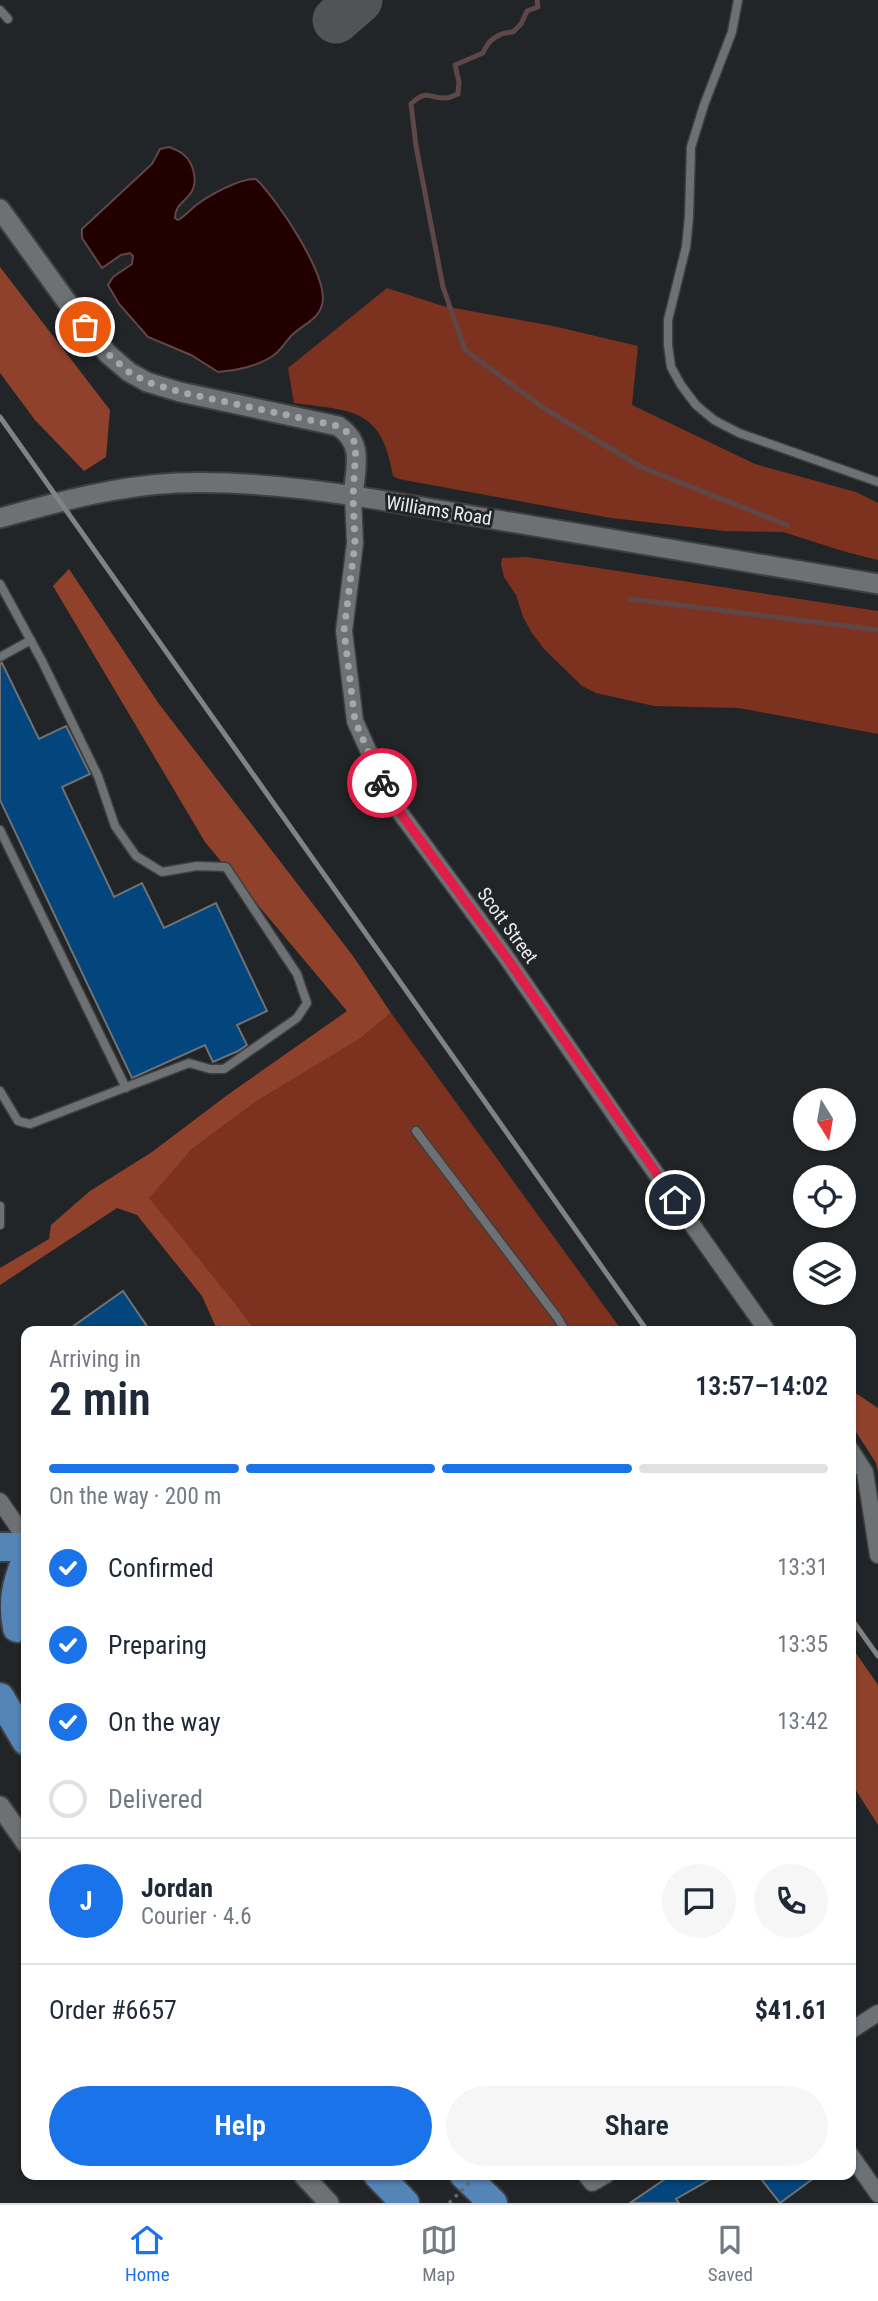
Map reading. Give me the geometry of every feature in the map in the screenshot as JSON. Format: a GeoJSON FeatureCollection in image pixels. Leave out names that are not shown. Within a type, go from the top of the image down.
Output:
{"type":"FeatureCollection","features":[{"type":"Feature","properties":{"kind":"highway"},"geometry":{"type":"LineString","coordinates":[[0,1547],[21,1547]]}},
{"type":"Feature","properties":{"kind":"highway"},"geometry":{"type":"LineString","coordinates":[[21,1572],[14,1596],[21,1636]]}},
{"type":"Feature","properties":{"kind":"highway"},"geometry":{"type":"LineString","coordinates":[[0,1602],[21,1636]]}},
{"type":"Feature","properties":{"kind":"highway"},"geometry":{"type":"LineString","coordinates":[[0,1697],[21,1733]]}},
{"type":"Feature","properties":{"kind":"highway"},"geometry":{"type":"LineString","coordinates":[[383,2180],[405,2203]]}},
{"type":"Feature","properties":{"kind":"highway"},"geometry":{"type":"LineString","coordinates":[[469,2180],[493,2203]]}},
{"type":"Feature","properties":{"kind":"street"},"geometry":{"type":"LineString","coordinates":[[0,209],[85,327],[108,354],[129,372],[147,382],[180,392],[338,426],[350,434],[356,445],[353,497]]}},
{"type":"Feature","properties":{"kind":"street","name":"Williams Road"},"geometry":{"type":"LineString","coordinates":[[0,518],[106,490],[225,482],[353,497],[878,584]]}},
{"type":"Feature","properties":{"kind":"street","name":"Scott Street"},"geometry":{"type":"LineString","coordinates":[[353,497],[355,543],[344,631],[345,644],[355,721],[390,799],[504,954],[764,1326]]}},
{"type":"Feature","properties":{"kind":"street"},"geometry":{"type":"LineString","coordinates":[[856,1458],[865,1472],[878,1555]]}},
{"type":"Feature","properties":{"kind":"street"},"geometry":{"type":"LineString","coordinates":[[0,1501],[21,1532]]}},
{"type":"Feature","properties":{"kind":"street"},"geometry":{"type":"LineString","coordinates":[[0,1806],[21,1836]]}},
{"type":"Feature","properties":{"kind":"street"},"geometry":{"type":"LineString","coordinates":[[856,2027],[878,2013]]}},
{"type":"Feature","properties":{"kind":"street"},"geometry":{"type":"LineString","coordinates":[[856,2163],[878,2194]]}},
{"type":"Feature","properties":{"kind":"street"},"geometry":{"type":"LineString","coordinates":[[308,2180],[329,2203]]}},
{"type":"Feature","properties":{"kind":"lane"},"geometry":{"type":"LineString","coordinates":[[738,0],[732,32],[691,147],[686,247],[668,320],[671,367],[696,405],[714,420],[739,433],[878,482]]}},
{"type":"Feature","properties":{"kind":"lane"},"geometry":{"type":"LineString","coordinates":[[0,10],[8,19]]}},
{"type":"Feature","properties":{"kind":"lane"},"geometry":{"type":"LineString","coordinates":[[0,584],[31,640],[98,776],[116,826],[136,856],[162,872],[197,866],[226,867],[297,974],[307,1003],[297,1018],[224,1069],[210,1069],[189,1063],[30,1124],[18,1121],[0,1091]]}},
{"type":"Feature","properties":{"kind":"lane"},"geometry":{"type":"LineString","coordinates":[[0,657],[31,640]]}},
{"type":"Feature","properties":{"kind":"lane"},"geometry":{"type":"LineString","coordinates":[[0,831],[126,1088]]}},
{"type":"Feature","properties":{"kind":"lane"},"geometry":{"type":"LineString","coordinates":[[416,1131],[562,1326]]}},
{"type":"Feature","properties":{"kind":"lane"},"geometry":{"type":"LineString","coordinates":[[0,1206],[0,1225]]}},
{"type":"Feature","properties":{"kind":"path"},"geometry":{"type":"LineString","coordinates":[[449,2203],[472,2180]]}},
{"type":"Feature","properties":{"kind":"shaded area"},"geometry":{"type":"Polygon","coordinates":[[[169,147],[187,158],[194,177],[194,187],[179,206],[175,218],[178,220],[224,188],[241,181],[256,179],[288,220],[318,276],[322,292],[320,310],[292,335],[277,353],[254,365],[218,372],[191,355],[148,337],[119,304],[108,285],[113,277],[132,264],[133,256],[130,253],[121,255],[102,268],[82,238],[82,229],[152,164],[160,149],[169,147]]]}},
{"type":"Feature","properties":{"kind":"shaded area"},"geometry":{"type":"Polygon","coordinates":[[[0,267],[110,410],[106,457],[84,471],[35,420],[0,373],[0,267]]]}},
{"type":"Feature","properties":{"kind":"shaded area"},"geometry":{"type":"Polygon","coordinates":[[[387,288],[443,306],[553,326],[638,346],[632,405],[755,464],[856,492],[878,503],[878,560],[783,532],[725,531],[611,518],[393,476],[381,437],[372,425],[362,417],[348,412],[294,403],[288,368],[387,288]]]}},
{"type":"Feature","properties":{"kind":"shaded area"},"geometry":{"type":"Polygon","coordinates":[[[527,557],[878,611],[878,734],[739,708],[654,706],[596,693],[582,686],[545,650],[532,633],[516,595],[504,577],[502,558],[527,557]]]}},
{"type":"Feature","properties":{"kind":"shaded area"},"geometry":{"type":"Polygon","coordinates":[[[69,569],[159,704],[353,956],[391,1013],[361,1038],[257,1101],[192,1149],[149,1198],[252,1326],[215,1326],[202,1296],[137,1215],[117,1208],[0,1285],[0,1268],[49,1239],[51,1225],[90,1191],[152,1152],[347,1011],[205,842],[53,586],[69,569]]]}},
{"type":"Feature","properties":{"kind":"shaded area"},"geometry":{"type":"Polygon","coordinates":[[[391,1013],[619,1326],[252,1326],[148,1198],[192,1149],[257,1101],[361,1038],[391,1013]]]}},
{"type":"Feature","properties":{"kind":"shaded area"},"geometry":{"type":"Polygon","coordinates":[[[856,1393],[878,1408],[878,1472],[876,1463],[856,1432],[856,1393]]]}},
{"type":"Feature","properties":{"kind":"shaded area"},"geometry":{"type":"Polygon","coordinates":[[[856,1653],[878,1685],[878,1825],[856,1791],[856,1653]]]}},
{"type":"Feature","properties":{"kind":"building"},"geometry":{"type":"Polygon","coordinates":[[[0,663],[39,739],[66,726],[90,774],[62,787],[114,897],[142,883],[164,928],[216,903],[267,1011],[237,1025],[247,1045],[238,1051],[213,1062],[205,1045],[132,1078],[0,800],[0,663]]]}},
{"type":"Feature","properties":{"kind":"building"},"geometry":{"type":"Polygon","coordinates":[[[123,1291],[147,1326],[73,1326],[123,1291]]]}},
{"type":"Feature","properties":{"kind":"building"},"geometry":{"type":"Polygon","coordinates":[[[664,2180],[709,2180],[676,2199],[679,2203],[630,2203],[664,2180]]]}},
{"type":"Feature","properties":{"kind":"building"},"geometry":{"type":"Polygon","coordinates":[[[762,2180],[811,2180],[780,2203],[762,2180]]]}},
{"type":"Feature","properties":{"kind":"waterway"},"geometry":{"type":"LineString","coordinates":[[537,0],[538,7],[527,11],[521,24],[513,32],[498,35],[491,40],[483,53],[455,65],[459,82],[458,94],[449,98],[425,95],[411,104],[416,146],[443,287],[465,350],[545,409],[641,467],[787,525]]}},
{"type":"Feature","properties":{"kind":"waterway"},"geometry":{"type":"LineString","coordinates":[[630,599],[878,630]]}},
{"type":"Feature","properties":{"kind":"taxiway"},"geometry":{"type":"LineString","coordinates":[[336,20],[359,0]]}},
{"type":"Feature","properties":{"kind":"railway"},"geometry":{"type":"LineString","coordinates":[[0,417],[644,1326]]}},
{"type":"Feature","properties":{"kind":"railway"},"geometry":{"type":"LineString","coordinates":[[856,1625],[878,1656]]}},
{"type":"Feature","properties":{"kind":"way so far"},"geometry":{"type":"LineString","coordinates":[[85,327],[108,354],[129,372],[147,382],[180,392],[338,426],[350,434],[356,445],[353,497],[355,543],[344,631],[355,721],[382,783]]}},
{"type":"Feature","properties":{"kind":"route"},"geometry":{"type":"LineString","coordinates":[[382,783],[390,799],[504,954],[675,1200]]}}]}
